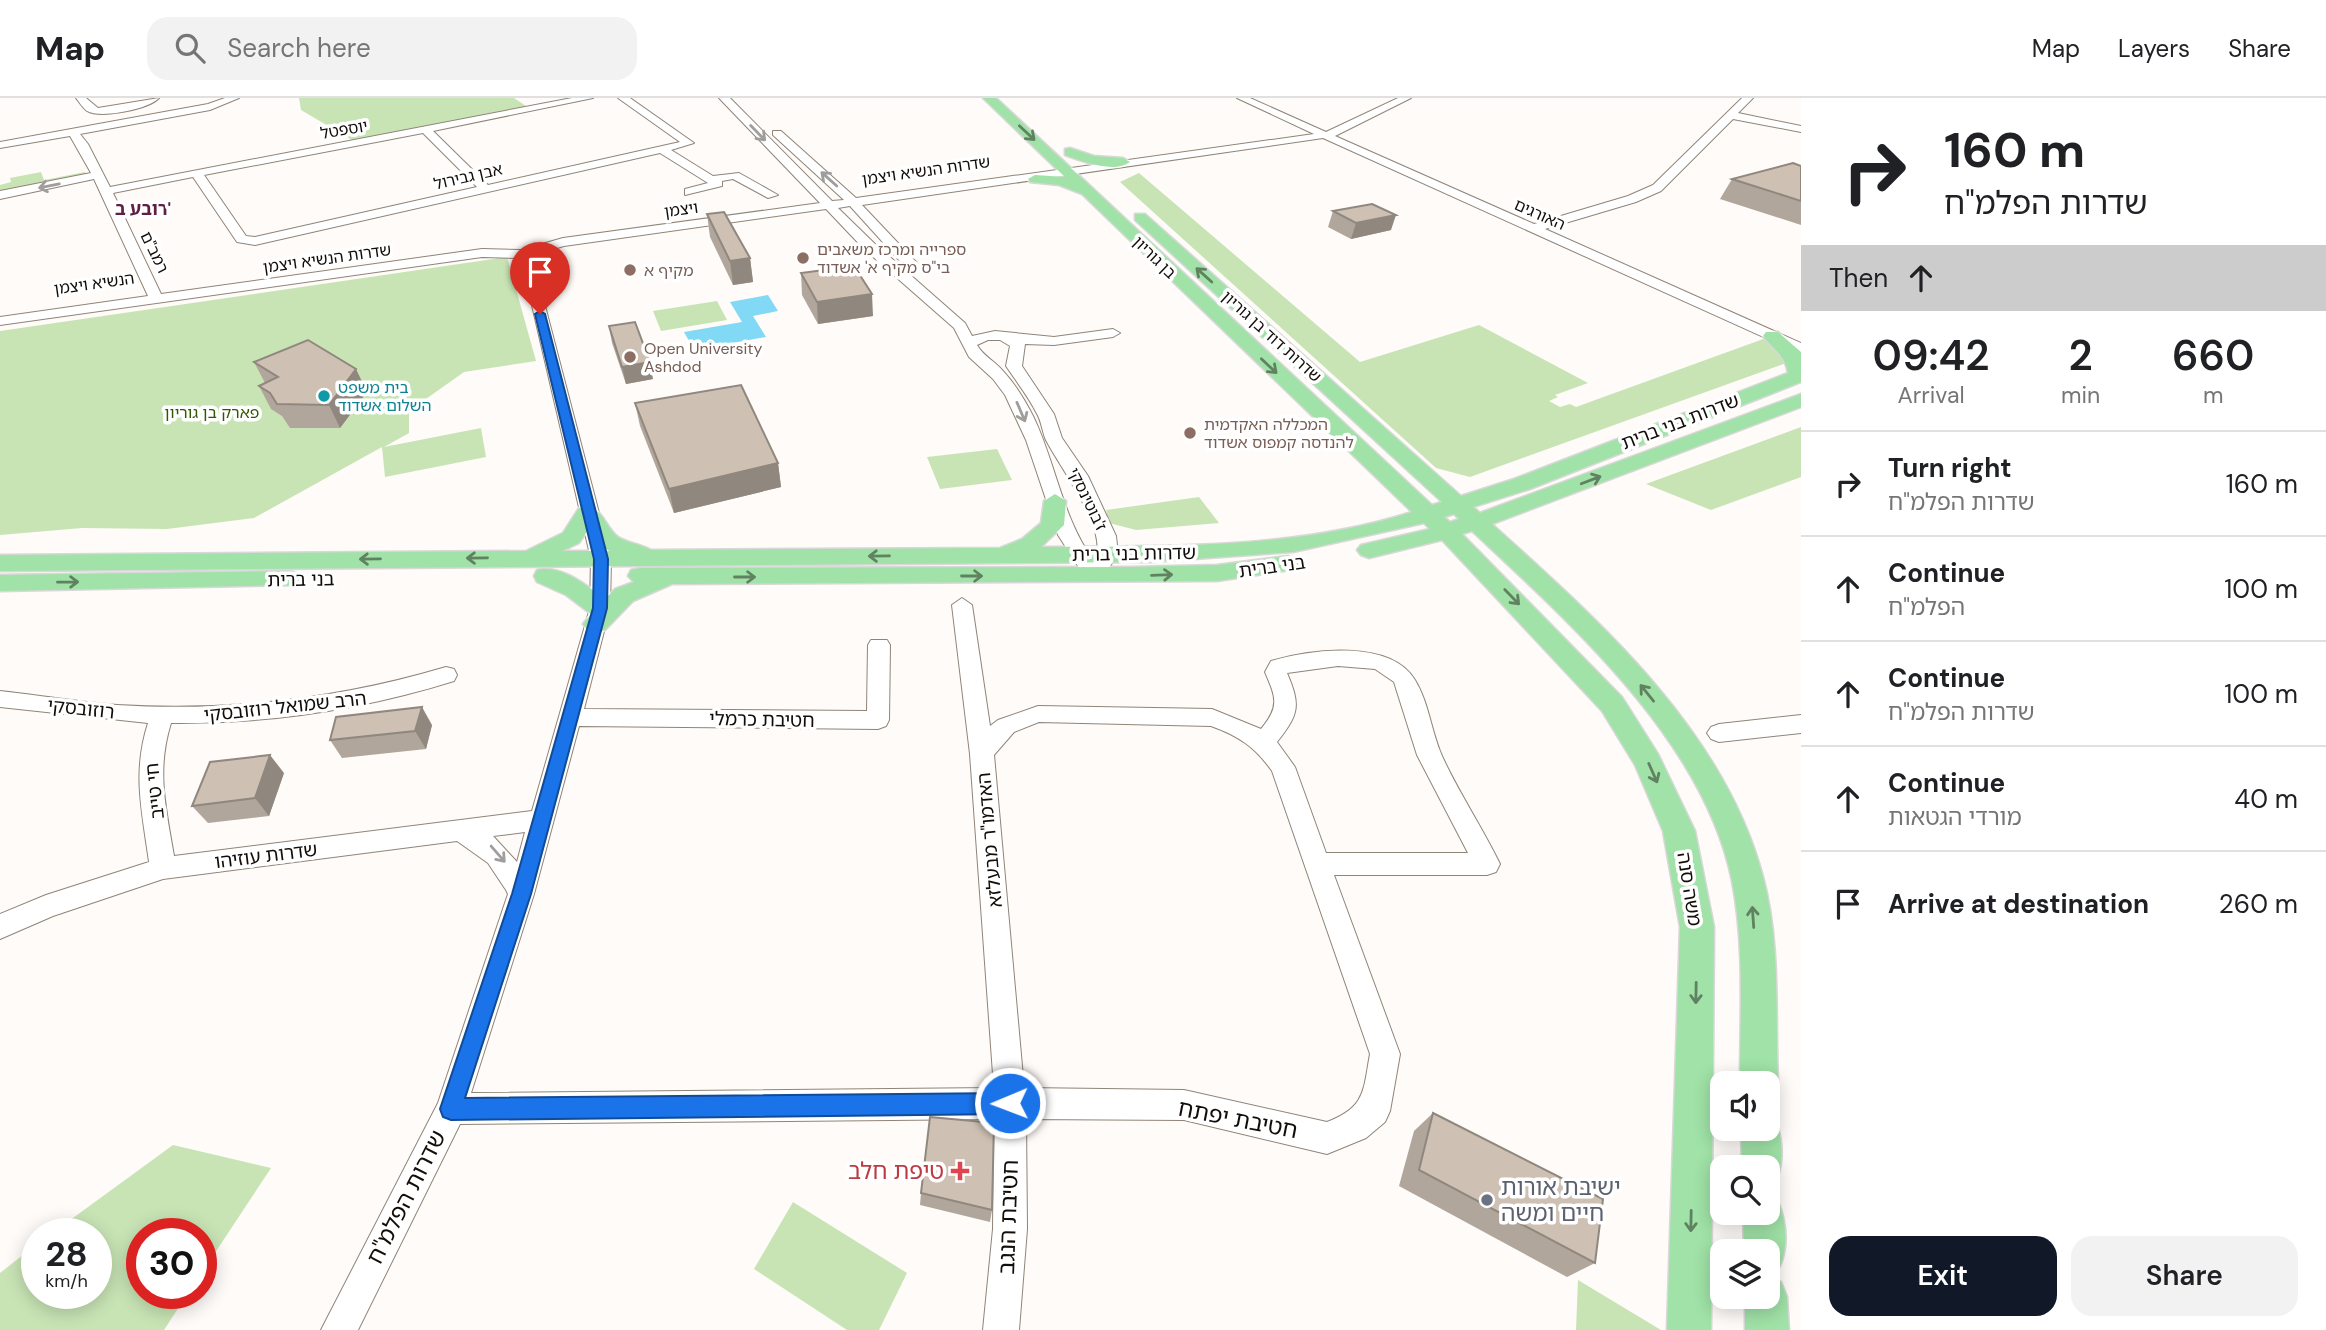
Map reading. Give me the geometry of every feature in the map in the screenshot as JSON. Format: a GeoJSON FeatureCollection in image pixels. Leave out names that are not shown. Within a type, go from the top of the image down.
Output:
{"type":"FeatureCollection","features":[{"type":"Feature","properties":{"kind":"main road","name":"שדרות דוד בן גוריון"},"geometry":{"type":"LineString","coordinates":[[989,98],[1067,172],[1098,190],[1419,468],[1452,518]]}},
{"type":"Feature","properties":{"kind":"main road"},"geometry":{"type":"LineString","coordinates":[[1089,169],[1065,147],[1092,160],[1126,164]]}},
{"type":"Feature","properties":{"kind":"main road"},"geometry":{"type":"LineString","coordinates":[[1033,176],[1045,165],[1048,153]]}},
{"type":"Feature","properties":{"kind":"main road"},"geometry":{"type":"LineString","coordinates":[[1033,176],[1098,190],[1126,164]]}},
{"type":"Feature","properties":{"kind":"main road","name":"שדרות דוד בן גוריון"},"geometry":{"type":"LineString","coordinates":[[1089,169],[1098,190]]}},
{"type":"Feature","properties":{"kind":"main road","name":"בן גוריון"},"geometry":{"type":"LineString","coordinates":[[1098,190],[1220,319]]}},
{"type":"Feature","properties":{"kind":"main road","name":"שדרות דוד בן גוריון"},"geometry":{"type":"LineString","coordinates":[[1220,319],[1393,481],[1452,518]]}},
{"type":"Feature","properties":{"kind":"main road"},"geometry":{"type":"LineString","coordinates":[[1772,336],[1795,357],[1799,375]]}},
{"type":"Feature","properties":{"kind":"main road","name":"שדרות בני ברית"},"geometry":{"type":"LineString","coordinates":[[1452,518],[1616,446],[1799,375]]}},
{"type":"Feature","properties":{"kind":"main road"},"geometry":{"type":"LineString","coordinates":[[1514,558],[1514,527],[1527,504],[1801,400]]}},
{"type":"Feature","properties":{"kind":"main road"},"geometry":{"type":"LineString","coordinates":[[1419,468],[1455,481],[1475,484],[1558,457],[1616,446]]}},
{"type":"Feature","properties":{"kind":"main road"},"geometry":{"type":"LineString","coordinates":[[1362,532],[1388,510],[1393,481]]}},
{"type":"Feature","properties":{"kind":"main road"},"geometry":{"type":"LineString","coordinates":[[996,555],[1022,548],[1040,537],[1052,525],[1055,501]]}},
{"type":"Feature","properties":{"kind":"main road","name":"שדרות בני ברית"},"geometry":{"type":"LineString","coordinates":[[602,567],[657,558],[1108,554],[1258,549],[1527,504]]}},
{"type":"Feature","properties":{"kind":"main road"},"geometry":{"type":"LineString","coordinates":[[517,557],[561,545],[576,534],[587,513],[610,542],[657,558]]}},
{"type":"Feature","properties":{"kind":"main road"},"geometry":{"type":"LineString","coordinates":[[1452,518],[1514,558],[1580,621],[1637,681],[1682,736],[1721,810],[1738,850],[1751,894],[1758,1071]]}},
{"type":"Feature","properties":{"kind":"main road","name":"בני ברית"},"geometry":{"type":"LineString","coordinates":[[1094,575],[1217,573],[1396,545],[1452,518]]}},
{"type":"Feature","properties":{"kind":"main road","name":"משה סנה"},"geometry":{"type":"LineString","coordinates":[[1452,518],[1480,565],[1612,704],[1648,762],[1679,831],[1690,877],[1697,927],[1689,1330]]}},
{"type":"Feature","properties":{"kind":"main road"},"geometry":{"type":"LineString","coordinates":[[1396,545],[1441,552],[1480,565]]}},
{"type":"Feature","properties":{"kind":"main road","name":"שדרות בני ברית"},"geometry":{"type":"LineString","coordinates":[[438,558],[517,557],[676,577],[1094,575]]}},
{"type":"Feature","properties":{"kind":"main road","name":"בני ברית"},"geometry":{"type":"LineString","coordinates":[[0,563],[438,558]]}},
{"type":"Feature","properties":{"kind":"main road","name":"בני ברית"},"geometry":{"type":"LineString","coordinates":[[0,583],[546,576],[602,567]]}},
{"type":"Feature","properties":{"kind":"main road"},"geometry":{"type":"LineString","coordinates":[[546,576],[575,589],[598,616],[633,589],[676,577]]}},
{"type":"Feature","properties":{"kind":"main road"},"geometry":{"type":"LineString","coordinates":[[1766,1309],[1767,1330]]}},
{"type":"Feature","properties":{"kind":"street"},"geometry":{"type":"LineString","coordinates":[[81,98],[89,108],[97,111],[147,104],[154,98]]}},
{"type":"Feature","properties":{"kind":"street","name":"יוספטל"},"geometry":{"type":"LineString","coordinates":[[105,191],[588,98]]}},
{"type":"Feature","properties":{"kind":"street","name":"אבן גבירול"},"geometry":{"type":"LineString","coordinates":[[197,173],[242,239],[255,241],[689,143],[623,98]]}},
{"type":"Feature","properties":{"kind":"street"},"geometry":{"type":"LineString","coordinates":[[724,98],[827,204],[913,286],[960,326],[970,343],[980,337],[1010,345],[1114,333]]}},
{"type":"Feature","properties":{"kind":"street"},"geometry":{"type":"LineString","coordinates":[[738,98],[851,201],[967,322],[1010,345]]}},
{"type":"Feature","properties":{"kind":"street","name":"האורגים"},"geometry":{"type":"LineString","coordinates":[[1242,98],[1323,136]]}},
{"type":"Feature","properties":{"kind":"street"},"geometry":{"type":"LineString","coordinates":[[1323,136],[1391,98]]}},
{"type":"Feature","properties":{"kind":"street"},"geometry":{"type":"LineString","coordinates":[[1323,136],[1406,98]]}},
{"type":"Feature","properties":{"kind":"street"},"geometry":{"type":"LineString","coordinates":[[1537,228],[1632,199],[1657,188],[1748,98]]}},
{"type":"Feature","properties":{"kind":"street"},"geometry":{"type":"LineString","coordinates":[[0,145],[79,135],[235,100]]}},
{"type":"Feature","properties":{"kind":"street","name":"האורגים"},"geometry":{"type":"LineString","coordinates":[[1266,109],[1801,343]]}},
{"type":"Feature","properties":{"kind":"street"},"geometry":{"type":"LineString","coordinates":[[1731,115],[1801,129]]}},
{"type":"Feature","properties":{"kind":"street"},"geometry":{"type":"LineString","coordinates":[[1293,123],[1297,130],[1294,136]]}},
{"type":"Feature","properties":{"kind":"street"},"geometry":{"type":"LineString","coordinates":[[426,130],[484,188]]}},
{"type":"Feature","properties":{"kind":"street","name":"רמב\"ם"},"geometry":{"type":"LineString","coordinates":[[79,135],[155,296]]}},
{"type":"Feature","properties":{"kind":"street","name":"שדרות הנשיא ויצמן"},"geometry":{"type":"LineString","coordinates":[[1126,164],[1294,136],[1323,136]]}},
{"type":"Feature","properties":{"kind":"street","name":"שדרות הנשיא ויצמן"},"geometry":{"type":"LineString","coordinates":[[827,204],[1323,136]]}},
{"type":"Feature","properties":{"kind":"street"},"geometry":{"type":"LineString","coordinates":[[662,149],[718,184],[689,192]]}},
{"type":"Feature","properties":{"kind":"street"},"geometry":{"type":"LineString","coordinates":[[712,180],[735,175],[772,195]]}},
{"type":"Feature","properties":{"kind":"street"},"geometry":{"type":"LineString","coordinates":[[0,195],[97,176]]}},
{"type":"Feature","properties":{"kind":"street","name":"ויצמן"},"geometry":{"type":"LineString","coordinates":[[507,250],[827,204]]}},
{"type":"Feature","properties":{"kind":"street","name":"האורגים"},"geometry":{"type":"LineString","coordinates":[[1537,228],[1772,336],[1801,343]]}},
{"type":"Feature","properties":{"kind":"street"},"geometry":{"type":"LineString","coordinates":[[534,246],[528,258],[530,275],[573,440],[587,513],[602,567],[598,616]]}},
{"type":"Feature","properties":{"kind":"street"},"geometry":{"type":"LineString","coordinates":[[507,250],[530,275]]}},
{"type":"Feature","properties":{"kind":"street","name":"שדרות הנשיא ויצמן"},"geometry":{"type":"LineString","coordinates":[[193,288],[507,250]]}},
{"type":"Feature","properties":{"kind":"street","name":"שדרות הנשיא ויצמן"},"geometry":{"type":"LineString","coordinates":[[155,296],[507,250]]}},
{"type":"Feature","properties":{"kind":"street"},"geometry":{"type":"LineString","coordinates":[[100,300],[126,291],[148,277],[164,284],[193,288]]}},
{"type":"Feature","properties":{"kind":"street","name":"הנשיא ויצמן"},"geometry":{"type":"LineString","coordinates":[[0,314],[100,300],[155,296],[193,288]]}},
{"type":"Feature","properties":{"kind":"street"},"geometry":{"type":"LineString","coordinates":[[0,321],[155,296]]}},
{"type":"Feature","properties":{"kind":"street","name":"ז'בוטינסקי"},"geometry":{"type":"LineString","coordinates":[[970,343],[970,351],[981,358],[1006,384],[1021,408],[1068,537],[1094,575],[1108,554],[1106,536],[1083,485],[1054,438],[1038,400],[1014,366],[1010,345]]}},
{"type":"Feature","properties":{"kind":"street"},"geometry":{"type":"LineString","coordinates":[[981,358],[1002,360],[1010,345]]}},
{"type":"Feature","properties":{"kind":"street"},"geometry":{"type":"LineString","coordinates":[[962,605],[982,754]]}},
{"type":"Feature","properties":{"kind":"street","name":"שדרות הפלמ\"ח"},"geometry":{"type":"LineString","coordinates":[[339,1330],[451,1109],[522,894],[598,616]]}},
{"type":"Feature","properties":{"kind":"street","name":"חטיבת כרמלי"},"geometry":{"type":"LineString","coordinates":[[571,717],[878,720],[878,645]]}},
{"type":"Feature","properties":{"kind":"street"},"geometry":{"type":"LineString","coordinates":[[1264,741],[1285,715],[1289,702],[1276,672],[1279,666],[1352,659],[1375,662],[1395,670],[1407,683],[1424,741],[1487,864],[1317,863]]}},
{"type":"Feature","properties":{"kind":"street","name":"הרב שמואל רוזובסקי"},"geometry":{"type":"LineString","coordinates":[[162,715],[201,715],[344,703],[396,692],[446,676]]}},
{"type":"Feature","properties":{"kind":"street","name":"רוזובסקי"},"geometry":{"type":"LineString","coordinates":[[0,699],[162,715]]}},
{"type":"Feature","properties":{"kind":"street","name":"האדמו\"ר מבעלזא"},"geometry":{"type":"LineString","coordinates":[[1010,1103],[982,754],[995,735],[1006,726],[1025,717],[1046,713],[1212,718],[1244,729],[1264,741],[1283,767],[1385,1054],[1374,1111]]}},
{"type":"Feature","properties":{"kind":"street","name":"חי טייב"},"geometry":{"type":"LineString","coordinates":[[162,715],[149,753],[152,798],[163,868]]}},
{"type":"Feature","properties":{"kind":"street"},"geometry":{"type":"LineString","coordinates":[[1719,733],[1801,724]]}},
{"type":"Feature","properties":{"kind":"street","name":"שדרות עוזיהו"},"geometry":{"type":"LineString","coordinates":[[0,927],[46,907],[163,868],[541,820]]}},
{"type":"Feature","properties":{"kind":"street"},"geometry":{"type":"LineString","coordinates":[[459,830],[489,844],[507,865],[522,894]]}},
{"type":"Feature","properties":{"kind":"street","name":"חטיבת יפתח"},"geometry":{"type":"LineString","coordinates":[[451,1109],[1010,1103],[1184,1105],[1327,1138],[1355,1127],[1374,1111]]}},
{"type":"Feature","properties":{"kind":"street","name":"חטיבת הנגב"},"geometry":{"type":"LineString","coordinates":[[1001,1330],[1010,1229],[1010,1103]]}},
{"type":"Feature","properties":{"kind":"green space"},"geometry":{"type":"Polygon","coordinates":[[[299,98],[514,98],[529,108],[352,140],[301,110],[299,98]]]}},
{"type":"Feature","properties":{"kind":"green space"},"geometry":{"type":"Polygon","coordinates":[[[41,172],[44,180],[85,172],[87,177],[0,194],[0,185],[11,182],[10,178],[41,172]]]}},
{"type":"Feature","properties":{"kind":"green space"},"geometry":{"type":"Polygon","coordinates":[[[1139,173],[1360,362],[1479,325],[1588,383],[1555,395],[1558,397],[1549,401],[1560,407],[1570,404],[1576,407],[1766,338],[1789,362],[1470,477],[1436,468],[1120,182],[1139,173]]]}},
{"type":"Feature","properties":{"kind":"green space","name":"פארק בן גוריון"},"geometry":{"type":"Polygon","coordinates":[[[507,257],[536,361],[464,372],[409,411],[409,433],[384,447],[481,428],[486,457],[385,477],[382,447],[254,518],[167,529],[82,528],[0,535],[0,331],[507,257]]]}},
{"type":"Feature","properties":{"kind":"green space"},"geometry":{"type":"Polygon","coordinates":[[[717,301],[727,320],[661,331],[653,311],[717,301]]]}},
{"type":"Feature","properties":{"kind":"green space"},"geometry":{"type":"Polygon","coordinates":[[[1801,427],[1801,477],[1711,510],[1646,484],[1801,427]]]}},
{"type":"Feature","properties":{"kind":"green space"},"geometry":{"type":"Polygon","coordinates":[[[997,449],[1012,480],[940,489],[927,457],[997,449]]]}},
{"type":"Feature","properties":{"kind":"green space"},"geometry":{"type":"Polygon","coordinates":[[[1199,497],[1219,523],[1136,530],[1109,523],[1106,510],[1199,497]]]}},
{"type":"Feature","properties":{"kind":"green space"},"geometry":{"type":"Polygon","coordinates":[[[173,1145],[271,1168],[217,1250],[217,1218],[126,1218],[126,1309],[178,1309],[164,1330],[0,1330],[0,1273],[21,1257],[21,1309],[112,1309],[112,1218],[73,1218],[173,1145]]]}},
{"type":"Feature","properties":{"kind":"green space"},"geometry":{"type":"Polygon","coordinates":[[[793,1202],[907,1273],[879,1330],[847,1330],[754,1269],[793,1202]]]}},
{"type":"Feature","properties":{"kind":"green space"},"geometry":{"type":"Polygon","coordinates":[[[1578,1280],[1661,1330],[1576,1330],[1578,1280]]]}},
{"type":"Feature","properties":{"kind":"water"},"geometry":{"type":"Polygon","coordinates":[[[768,295],[778,311],[753,316],[766,337],[694,350],[684,332],[742,322],[730,302],[768,295]]]}},
{"type":"Feature","properties":{"kind":"building"},"geometry":{"type":"Polygon","coordinates":[[[1793,163],[1801,166],[1801,201],[1732,179],[1793,163]]]}},
{"type":"Feature","properties":{"kind":"building"},"geometry":{"type":"Polygon","coordinates":[[[1372,204],[1396,215],[1356,223],[1333,211],[1372,204]]]}},
{"type":"Feature","properties":{"kind":"building"},"geometry":{"type":"Polygon","coordinates":[[[724,212],[750,258],[730,261],[707,214],[724,212]]]}},
{"type":"Feature","properties":{"kind":"building"},"geometry":{"type":"Polygon","coordinates":[[[854,266],[872,294],[817,302],[801,273],[854,266]]]}},
{"type":"Feature","properties":{"kind":"building"},"geometry":{"type":"Polygon","coordinates":[[[635,322],[650,362],[622,367],[609,326],[635,322]]]}},
{"type":"Feature","properties":{"kind":"building"},"geometry":{"type":"Polygon","coordinates":[[[308,340],[356,369],[329,405],[277,404],[270,393],[259,386],[278,377],[254,362],[308,340]]]}},
{"type":"Feature","properties":{"kind":"building"},"geometry":{"type":"Polygon","coordinates":[[[741,385],[778,463],[669,489],[635,403],[741,385]]]}},
{"type":"Feature","properties":{"kind":"building"},"geometry":{"type":"Polygon","coordinates":[[[422,707],[415,731],[330,740],[336,717],[422,707]]]}},
{"type":"Feature","properties":{"kind":"building"},"geometry":{"type":"Polygon","coordinates":[[[270,755],[255,798],[192,806],[210,762],[270,755]]]}},
{"type":"Feature","properties":{"kind":"building"},"geometry":{"type":"Polygon","coordinates":[[[1433,1113],[1603,1199],[1595,1263],[1419,1170],[1433,1113]]]}},
{"type":"Feature","properties":{"kind":"building","name":"טיפת חלב"},"geometry":{"type":"Polygon","coordinates":[[[930,1117],[994,1123],[992,1210],[921,1193],[930,1117]]]}},
{"type":"Feature","properties":{"kind":"place","name":"ספרייה ומרכז משאבים בי\"ס מקיף א' אשדוד"},"geometry":{"type":"Point","coordinates":[803,258]}},
{"type":"Feature","properties":{"kind":"place","name":"מקיף א"},"geometry":{"type":"Point","coordinates":[630,270]}},
{"type":"Feature","properties":{"kind":"place","name":"Open University Ashdod"},"geometry":{"type":"Point","coordinates":[630,357]}},
{"type":"Feature","properties":{"kind":"place","name":"בית משפט השלום אשדוד"},"geometry":{"type":"Point","coordinates":[324,396]}},
{"type":"Feature","properties":{"kind":"place","name":"המכללה האקדמית להנדסה קמפוס אשדוד"},"geometry":{"type":"Point","coordinates":[1190,433]}},
{"type":"Feature","properties":{"kind":"place","name":"טיפת חלב"},"geometry":{"type":"Point","coordinates":[960,1171]}},
{"type":"Feature","properties":{"kind":"place","name":"ישיבת אורות חיים ומשה"},"geometry":{"type":"Point","coordinates":[1487,1200]}},
{"type":"Feature","properties":{"kind":"district","name":"רובע ב'"},"geometry":{"type":"Point","coordinates":[143,209]}},
{"type":"Feature","properties":{"kind":"route"},"geometry":{"type":"LineString","coordinates":[[540,314],[573,440],[587,513],[601,559],[600,608],[522,894],[451,1109],[1010,1103]]}}]}
